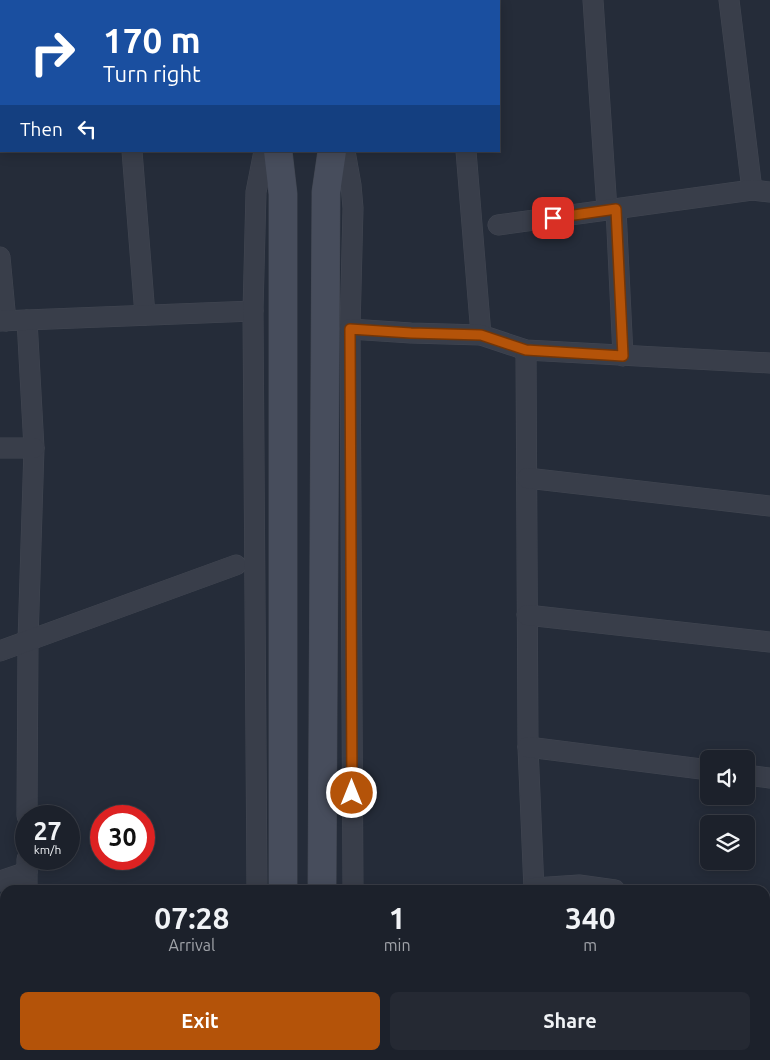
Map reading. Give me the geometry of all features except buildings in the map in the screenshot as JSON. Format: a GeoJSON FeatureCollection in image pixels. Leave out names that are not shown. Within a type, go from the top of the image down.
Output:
{"type":"FeatureCollection","features":[{"type":"Feature","properties":{"kind":"main road"},"geometry":{"type":"LineString","coordinates":[[278,152],[283,194],[282,885]]}},
{"type":"Feature","properties":{"kind":"main road"},"geometry":{"type":"LineString","coordinates":[[322,885],[326,192],[332,152]]}},
{"type":"Feature","properties":{"kind":"street"},"geometry":{"type":"LineString","coordinates":[[593,0],[623,356]]}},
{"type":"Feature","properties":{"kind":"street"},"geometry":{"type":"LineString","coordinates":[[498,225],[761,191],[729,0]]}},
{"type":"Feature","properties":{"kind":"street"},"geometry":{"type":"LineString","coordinates":[[132,152],[145,315]]}},
{"type":"Feature","properties":{"kind":"street"},"geometry":{"type":"LineString","coordinates":[[257,885],[253,311],[256,192],[264,152]]}},
{"type":"Feature","properties":{"kind":"street"},"geometry":{"type":"LineString","coordinates":[[345,152],[353,208],[350,329],[353,885]]}},
{"type":"Feature","properties":{"kind":"street"},"geometry":{"type":"LineString","coordinates":[[466,152],[481,335]]}},
{"type":"Feature","properties":{"kind":"street"},"geometry":{"type":"LineString","coordinates":[[0,257],[3,321],[253,311]]}},
{"type":"Feature","properties":{"kind":"street"},"geometry":{"type":"LineString","coordinates":[[27,320],[34,448],[28,641],[27,805]]}},
{"type":"Feature","properties":{"kind":"street"},"geometry":{"type":"LineString","coordinates":[[350,329],[481,335],[526,350],[770,364]]}},
{"type":"Feature","properties":{"kind":"street"},"geometry":{"type":"LineString","coordinates":[[526,350],[528,747],[534,885]]}},
{"type":"Feature","properties":{"kind":"street"},"geometry":{"type":"LineString","coordinates":[[0,448],[34,448]]}},
{"type":"Feature","properties":{"kind":"street"},"geometry":{"type":"LineString","coordinates":[[526,478],[770,506]]}},
{"type":"Feature","properties":{"kind":"street"},"geometry":{"type":"LineString","coordinates":[[0,651],[236,565]]}},
{"type":"Feature","properties":{"kind":"street"},"geometry":{"type":"LineString","coordinates":[[527,616],[770,642]]}},
{"type":"Feature","properties":{"kind":"street"},"geometry":{"type":"LineString","coordinates":[[528,747],[700,769]]}},
{"type":"Feature","properties":{"kind":"street"},"geometry":{"type":"LineString","coordinates":[[755,776],[770,778]]}},
{"type":"Feature","properties":{"kind":"street"},"geometry":{"type":"LineString","coordinates":[[0,881],[27,873]]}},
{"type":"Feature","properties":{"kind":"route"},"geometry":{"type":"LineString","coordinates":[[352,793],[350,329],[481,335],[526,350],[623,356],[616,209],[553,218]]}}]}
